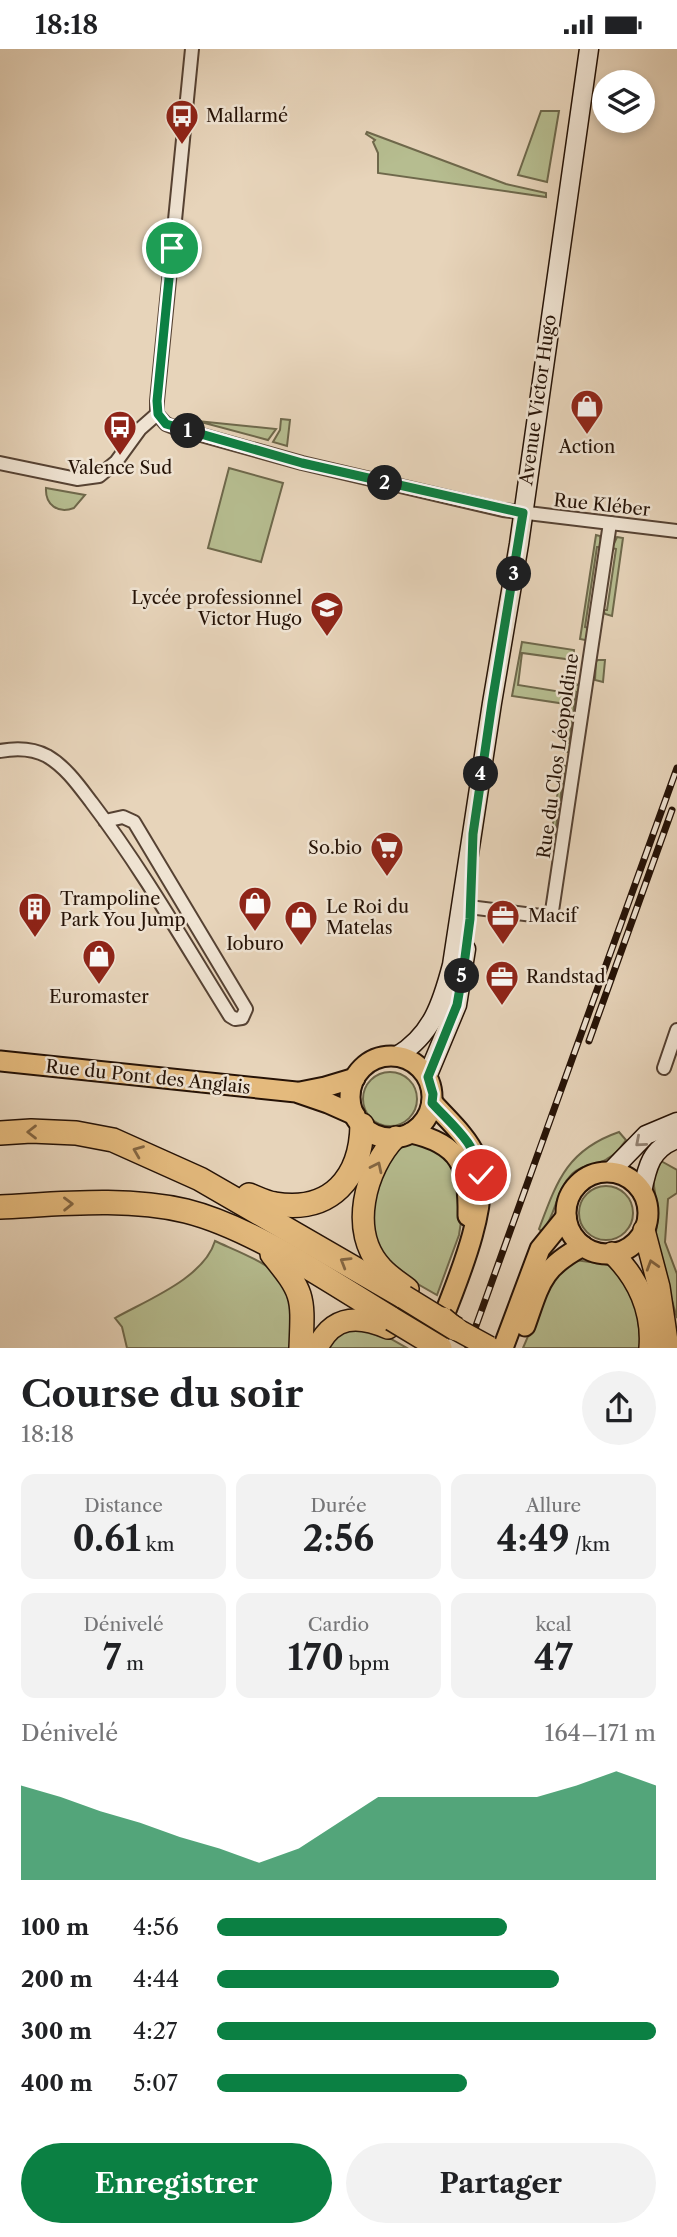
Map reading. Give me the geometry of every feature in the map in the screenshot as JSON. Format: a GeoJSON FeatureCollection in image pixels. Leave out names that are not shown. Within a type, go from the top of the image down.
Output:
{"type":"FeatureCollection","features":[{"type":"Feature","properties":{"kind":"highway"},"geometry":{"type":"LineString","coordinates":[[200,1179],[275,1204],[301,1205],[321,1199],[338,1190],[349,1178],[359,1156],[358,1120]]}},
{"type":"Feature","properties":{"kind":"highway"},"geometry":{"type":"LineString","coordinates":[[0,1133],[76,1133],[113,1140],[200,1179],[406,1293],[456,1329],[494,1348]]}},
{"type":"Feature","properties":{"kind":"highway"},"geometry":{"type":"LineString","coordinates":[[404,1135],[388,1146],[365,1195],[363,1221],[368,1243],[381,1267],[406,1293]]}},
{"type":"Feature","properties":{"kind":"highway"},"geometry":{"type":"LineString","coordinates":[[0,1207],[105,1203],[170,1208],[198,1215],[261,1241],[430,1348]]}},
{"type":"Feature","properties":{"kind":"highway"},"geometry":{"type":"LineString","coordinates":[[644,1230],[659,1287],[668,1348]]}},
{"type":"Feature","properties":{"kind":"highway"},"geometry":{"type":"LineString","coordinates":[[261,1241],[289,1275],[301,1298],[301,1348]]}},
{"type":"Feature","properties":{"kind":"highway"},"geometry":{"type":"LineString","coordinates":[[612,1253],[629,1269],[640,1288],[650,1335],[650,1348]]}},
{"type":"Feature","properties":{"kind":"highway"},"geometry":{"type":"LineString","coordinates":[[317,1348],[331,1328],[350,1319],[390,1324],[440,1348]]}},
{"type":"Feature","properties":{"kind":"main road","name":"Avenue Victor Hugo"},"geometry":{"type":"LineString","coordinates":[[397,1056],[419,1040],[430,1027],[440,1006],[452,965],[523,513],[589,49]]}},
{"type":"Feature","properties":{"kind":"main road","name":"Avenue Victor Hugo"},"geometry":{"type":"LineString","coordinates":[[428,1077],[457,1005],[467,944],[473,834]]}},
{"type":"Feature","properties":{"kind":"main road"},"geometry":{"type":"LineString","coordinates":[[404,1135],[425,1120],[433,1094],[428,1077],[409,1059],[397,1056],[377,1058],[360,1069],[351,1090],[351,1103],[358,1120],[372,1133],[384,1137],[404,1135],[437,1140],[455,1154],[465,1176],[467,1227],[424,1348]]}},
{"type":"Feature","properties":{"kind":"main road","name":"Rue du Pont des Anglais"},"geometry":{"type":"LineString","coordinates":[[0,1061],[296,1092],[328,1103],[358,1120]]}},
{"type":"Feature","properties":{"kind":"main road","name":"Rue du Pont des Anglais"},"geometry":{"type":"LineString","coordinates":[[296,1092],[355,1078]]}},
{"type":"Feature","properties":{"kind":"main road"},"geometry":{"type":"LineString","coordinates":[[430,1348],[467,1251],[475,1224],[481,1185],[476,1155],[462,1134],[432,1103]]}},
{"type":"Feature","properties":{"kind":"main road"},"geometry":{"type":"LineString","coordinates":[[610,1172],[646,1135],[677,1122]]}},
{"type":"Feature","properties":{"kind":"main road"},"geometry":{"type":"LineString","coordinates":[[642,1192],[652,1155],[677,1139]]}},
{"type":"Feature","properties":{"kind":"main road"},"geometry":{"type":"LineString","coordinates":[[494,1348],[540,1249],[566,1217],[570,1194],[577,1184],[598,1173],[622,1175],[642,1192],[648,1210],[644,1230],[631,1245],[612,1253],[592,1251],[583,1246],[574,1238],[566,1217]]}},
{"type":"Feature","properties":{"kind":"main road"},"geometry":{"type":"LineString","coordinates":[[517,1348],[544,1277],[551,1266],[583,1246]]}},
{"type":"Feature","properties":{"kind":"street"},"geometry":{"type":"LineString","coordinates":[[0,463],[77,479],[99,476],[116,462],[141,429],[158,414],[157,401],[192,49]]}},
{"type":"Feature","properties":{"kind":"street","name":"Rue Kléber"},"geometry":{"type":"LineString","coordinates":[[158,414],[166,424],[176,428],[302,463],[523,513],[677,530]]}},
{"type":"Feature","properties":{"kind":"street","name":"Rue du Clos Léopoldine"},"geometry":{"type":"LineString","coordinates":[[469,907],[541,916],[552,911],[610,523]]}},
{"type":"Feature","properties":{"kind":"street"},"geometry":{"type":"LineString","coordinates":[[0,751],[28,750],[47,756],[71,776],[154,894],[230,1016],[235,1019],[242,1018],[246,1009],[134,822],[123,817],[105,821]]}},
{"type":"Feature","properties":{"kind":"street"},"geometry":{"type":"LineString","coordinates":[[664,1068],[677,1030]]}},
{"type":"Feature","properties":{"kind":"green space"},"geometry":{"type":"Polygon","coordinates":[[[541,111],[559,111],[547,182],[518,175],[541,111]]]}},
{"type":"Feature","properties":{"kind":"green space"},"geometry":{"type":"Polygon","coordinates":[[[367,132],[506,184],[546,193],[546,197],[378,173],[378,153],[373,142],[375,140],[366,134],[367,132]]]}},
{"type":"Feature","properties":{"kind":"green space"},"geometry":{"type":"Polygon","coordinates":[[[281,419],[290,420],[287,446],[273,442],[280,430],[281,419]]]}},
{"type":"Feature","properties":{"kind":"green space"},"geometry":{"type":"Polygon","coordinates":[[[197,421],[276,429],[268,440],[197,421]]]}},
{"type":"Feature","properties":{"kind":"green space"},"geometry":{"type":"Polygon","coordinates":[[[229,468],[283,483],[261,562],[208,548],[229,468]]]}},
{"type":"Feature","properties":{"kind":"green space"},"geometry":{"type":"Polygon","coordinates":[[[46,488],[85,495],[74,508],[63,510],[50,503],[46,488]]]}},
{"type":"Feature","properties":{"kind":"green space"},"geometry":{"type":"Polygon","coordinates":[[[596,535],[600,536],[602,547],[597,547],[585,627],[589,628],[589,637],[585,640],[580,639],[596,535]]]}},
{"type":"Feature","properties":{"kind":"green space"},"geometry":{"type":"Polygon","coordinates":[[[617,537],[623,538],[612,616],[605,614],[603,610],[607,610],[616,549],[612,548],[617,537]]]}},
{"type":"Feature","properties":{"kind":"green space"},"geometry":{"type":"Polygon","coordinates":[[[522,642],[574,650],[573,660],[522,653],[518,685],[568,693],[566,704],[512,696],[522,642]]]}},
{"type":"Feature","properties":{"kind":"green space"},"geometry":{"type":"Polygon","coordinates":[[[598,660],[605,660],[603,682],[595,680],[598,660]]]}},
{"type":"Feature","properties":{"kind":"green space"},"geometry":{"type":"Polygon","coordinates":[[[574,683],[580,686],[580,693],[576,692],[570,752],[564,752],[574,683]]]}},
{"type":"Feature","properties":{"kind":"green space"},"geometry":{"type":"Polygon","coordinates":[[[562,764],[569,768],[568,774],[564,774],[555,834],[559,835],[556,844],[550,843],[562,764]]]}},
{"type":"Feature","properties":{"kind":"green space"},"geometry":{"type":"Polygon","coordinates":[[[390,1072],[409,1080],[417,1099],[409,1118],[390,1126],[371,1118],[363,1099],[371,1080],[390,1072]]]}},
{"type":"Feature","properties":{"kind":"green space"},"geometry":{"type":"Polygon","coordinates":[[[619,1132],[626,1140],[615,1153],[602,1161],[580,1168],[566,1181],[551,1218],[542,1232],[539,1229],[545,1212],[566,1169],[587,1148],[619,1132]]]}},
{"type":"Feature","properties":{"kind":"green space"},"geometry":{"type":"Polygon","coordinates":[[[414,1142],[441,1150],[460,1180],[462,1215],[459,1235],[437,1295],[395,1271],[381,1256],[371,1222],[376,1185],[399,1147],[414,1142]]]}},
{"type":"Feature","properties":{"kind":"green space"},"geometry":{"type":"Polygon","coordinates":[[[661,1161],[677,1170],[677,1193],[668,1199],[665,1242],[677,1274],[677,1318],[655,1242],[658,1214],[653,1179],[661,1161]]]}},
{"type":"Feature","properties":{"kind":"green space"},"geometry":{"type":"Polygon","coordinates":[[[606,1186],[625,1194],[633,1213],[625,1232],[606,1240],[587,1232],[579,1213],[587,1194],[606,1186]]]}},
{"type":"Feature","properties":{"kind":"green space"},"geometry":{"type":"Polygon","coordinates":[[[215,1241],[259,1261],[279,1275],[289,1293],[293,1348],[127,1348],[122,1327],[115,1318],[187,1277],[209,1254],[215,1241]]]}},
{"type":"Feature","properties":{"kind":"green space"},"geometry":{"type":"Polygon","coordinates":[[[575,1260],[608,1265],[625,1279],[634,1301],[641,1348],[523,1348],[555,1273],[575,1260]]]}},
{"type":"Feature","properties":{"kind":"green space"},"geometry":{"type":"Polygon","coordinates":[[[360,1326],[407,1348],[325,1348],[334,1335],[360,1326]]]}},
{"type":"Feature","properties":{"kind":"railway"},"geometry":{"type":"LineString","coordinates":[[468,1348],[677,768]]}},
{"type":"Feature","properties":{"kind":"railway"},"geometry":{"type":"LineString","coordinates":[[589,1041],[672,810]]}},
{"type":"Feature","properties":{"kind":"place","name":"Mallarmé"},"geometry":{"type":"Point","coordinates":[182,146]}},
{"type":"Feature","properties":{"kind":"place","name":"Action"},"geometry":{"type":"Point","coordinates":[587,436]}},
{"type":"Feature","properties":{"kind":"place","name":"Valence Sud"},"geometry":{"type":"Point","coordinates":[120,457]}},
{"type":"Feature","properties":{"kind":"place","name":"Lycée professionnel Victor Hugo"},"geometry":{"type":"Point","coordinates":[327,638]}},
{"type":"Feature","properties":{"kind":"place","name":"So.bio"},"geometry":{"type":"Point","coordinates":[387,878]}},
{"type":"Feature","properties":{"kind":"place","name":"Ioburo"},"geometry":{"type":"Point","coordinates":[255,933]}},
{"type":"Feature","properties":{"kind":"place","name":"Trampoline Park You Jump"},"geometry":{"type":"Point","coordinates":[35,939]}},
{"type":"Feature","properties":{"kind":"place","name":"Macif"},"geometry":{"type":"Point","coordinates":[503,946]}},
{"type":"Feature","properties":{"kind":"place","name":"Le Roi du Matelas"},"geometry":{"type":"Point","coordinates":[301,947]}},
{"type":"Feature","properties":{"kind":"place","name":"Euromaster"},"geometry":{"type":"Point","coordinates":[99,986]}},
{"type":"Feature","properties":{"kind":"place","name":"Randstad"},"geometry":{"type":"Point","coordinates":[502,1007]}},
{"type":"Feature","properties":{"kind":"route"},"geometry":{"type":"LineString","coordinates":[[172,248],[157,401],[158,414],[166,424],[302,463],[523,513],[473,834],[470,919],[457,1005],[428,1077],[433,1094],[432,1103],[462,1134],[476,1155],[481,1175]]}}]}
